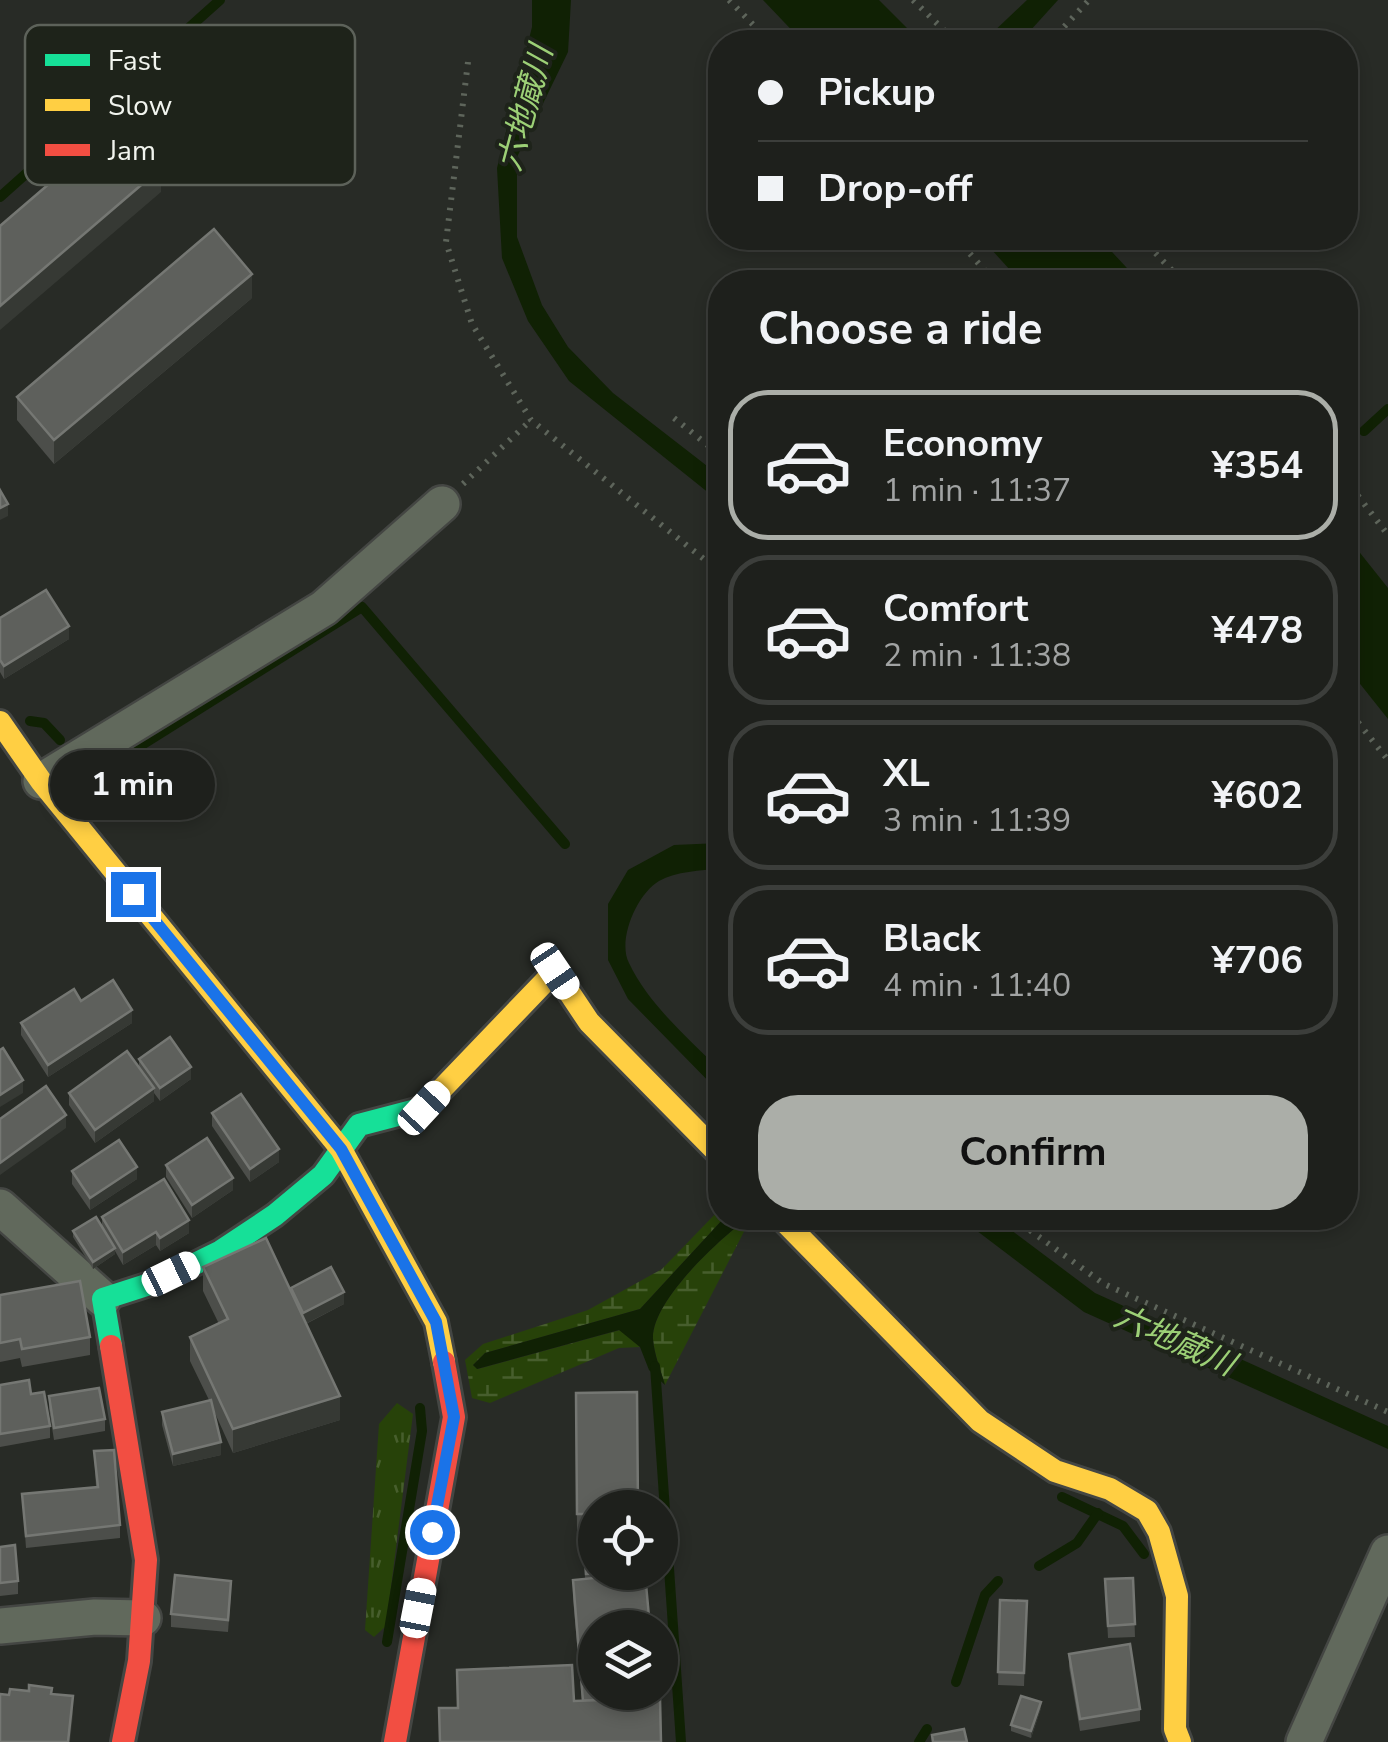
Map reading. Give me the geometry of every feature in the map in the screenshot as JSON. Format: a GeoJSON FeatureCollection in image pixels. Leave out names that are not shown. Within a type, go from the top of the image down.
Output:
{"type":"FeatureCollection","features":[{"type":"Feature","properties":{"kind":"street"},"geometry":{"type":"LineString","coordinates":[[42,781],[324,608],[442,504]]}},
{"type":"Feature","properties":{"kind":"street"},"geometry":{"type":"LineString","coordinates":[[0,722],[42,781],[341,1149],[436,1322],[454,1417],[396,1723],[396,1742]]}},
{"type":"Feature","properties":{"kind":"street"},"geometry":{"type":"LineString","coordinates":[[104,1299],[135,1292],[242,1239],[326,1173],[359,1125],[424,1108],[555,971],[589,1022],[708,1144]]}},
{"type":"Feature","properties":{"kind":"street"},"geometry":{"type":"LineString","coordinates":[[0,1207],[104,1299],[146,1560],[138,1661],[123,1742]]}},
{"type":"Feature","properties":{"kind":"street"},"geometry":{"type":"LineString","coordinates":[[793,1230],[980,1421],[1056,1471],[1110,1489],[1147,1512],[1159,1532],[1177,1596],[1175,1729],[1180,1742]]}},
{"type":"Feature","properties":{"kind":"street"},"geometry":{"type":"LineString","coordinates":[[1304,1742],[1388,1553]]}},
{"type":"Feature","properties":{"kind":"street"},"geometry":{"type":"LineString","coordinates":[[0,1626],[95,1617],[142,1618]]}},
{"type":"Feature","properties":{"kind":"path"},"geometry":{"type":"LineString","coordinates":[[729,0],[758,30]]}},
{"type":"Feature","properties":{"kind":"path"},"geometry":{"type":"LineString","coordinates":[[913,0],[944,30]]}},
{"type":"Feature","properties":{"kind":"path"},"geometry":{"type":"LineString","coordinates":[[1061,30],[1089,0]]}},
{"type":"Feature","properties":{"kind":"path"},"geometry":{"type":"LineString","coordinates":[[468,62],[446,242],[472,324],[531,420],[708,562]]}},
{"type":"Feature","properties":{"kind":"path"},"geometry":{"type":"LineString","coordinates":[[966,250],[984,270]]}},
{"type":"Feature","properties":{"kind":"path"},"geometry":{"type":"LineString","coordinates":[[1152,250],[1172,270]]}},
{"type":"Feature","properties":{"kind":"path"},"geometry":{"type":"LineString","coordinates":[[674,418],[708,445]]}},
{"type":"Feature","properties":{"kind":"path"},"geometry":{"type":"LineString","coordinates":[[442,504],[531,420]]}},
{"type":"Feature","properties":{"kind":"path"},"geometry":{"type":"LineString","coordinates":[[1358,496],[1388,535]]}},
{"type":"Feature","properties":{"kind":"path"},"geometry":{"type":"LineString","coordinates":[[1358,722],[1388,760]]}},
{"type":"Feature","properties":{"kind":"path"},"geometry":{"type":"LineString","coordinates":[[1030,1230],[1104,1284],[1388,1412]]}},
{"type":"Feature","properties":{"kind":"green space"},"geometry":{"type":"Polygon","coordinates":[[[708,1221],[708,1230],[713,1230],[640,1309],[485,1353],[473,1365],[478,1369],[620,1330],[640,1347],[619,1348],[490,1403],[472,1398],[465,1360],[483,1344],[588,1310],[662,1269],[708,1221]]]}},
{"type":"Feature","properties":{"kind":"green space"},"geometry":{"type":"Polygon","coordinates":[[[734,1230],[745,1230],[665,1385],[653,1339],[655,1324],[689,1272],[734,1230]]]}},
{"type":"Feature","properties":{"kind":"green space"},"geometry":{"type":"Polygon","coordinates":[[[397,1403],[413,1414],[386,1626],[374,1637],[365,1630],[379,1424],[397,1403]]]}},
{"type":"Feature","properties":{"kind":"water","name":"六地蔵川"},"geometry":{"type":"Polygon","coordinates":[[[532,0],[571,0],[568,52],[517,157],[517,237],[542,305],[568,347],[613,393],[708,467],[708,492],[569,381],[528,321],[502,258],[497,168],[532,27],[532,0]]]}},
{"type":"Feature","properties":{"kind":"water"},"geometry":{"type":"Polygon","coordinates":[[[763,0],[879,0],[909,30],[792,30],[763,0]]]}},
{"type":"Feature","properties":{"kind":"water"},"geometry":{"type":"Polygon","coordinates":[[[1027,0],[1058,0],[1031,30],[995,30],[1027,0]]]}},
{"type":"Feature","properties":{"kind":"water"},"geometry":{"type":"Polygon","coordinates":[[[992,250],[1110,250],[1129,270],[1010,270],[992,250]]]}},
{"type":"Feature","properties":{"kind":"water"},"geometry":{"type":"Polygon","coordinates":[[[1358,550],[1388,588],[1388,719],[1358,681],[1358,550]]]}},
{"type":"Feature","properties":{"kind":"water"},"geometry":{"type":"Polygon","coordinates":[[[708,844],[708,870],[673,875],[651,887],[631,918],[626,953],[647,993],[708,1058],[708,1081],[628,999],[608,960],[608,904],[628,870],[674,845],[708,844]]]}},
{"type":"Feature","properties":{"kind":"water"},"geometry":{"type":"Polygon","coordinates":[[[713,1230],[734,1230],[689,1272],[655,1324],[653,1339],[665,1385],[649,1370],[640,1347],[619,1330],[477,1369],[473,1365],[485,1353],[640,1309],[713,1230]]]}},
{"type":"Feature","properties":{"kind":"water","name":"六地蔵川"},"geometry":{"type":"Polygon","coordinates":[[[976,1230],[1011,1230],[1095,1293],[1388,1426],[1388,1449],[1084,1312],[976,1230]]]}},
{"type":"Feature","properties":{"kind":"building"},"geometry":{"type":"Polygon","coordinates":[[[48,185],[141,185],[0,306],[0,226],[48,185]]]}},
{"type":"Feature","properties":{"kind":"building"},"geometry":{"type":"Polygon","coordinates":[[[214,229],[252,274],[54,440],[17,397],[214,229]]]}},
{"type":"Feature","properties":{"kind":"building"},"geometry":{"type":"Polygon","coordinates":[[[0,490],[8,504],[0,508],[0,490]]]}},
{"type":"Feature","properties":{"kind":"building"},"geometry":{"type":"Polygon","coordinates":[[[46,590],[69,626],[4,666],[0,660],[0,618],[46,590]]]}},
{"type":"Feature","properties":{"kind":"building"},"geometry":{"type":"Polygon","coordinates":[[[113,980],[132,1010],[48,1065],[21,1023],[74,989],[81,1001],[113,980]]]}},
{"type":"Feature","properties":{"kind":"building"},"geometry":{"type":"Polygon","coordinates":[[[170,1037],[191,1067],[160,1088],[139,1059],[170,1037]]]}},
{"type":"Feature","properties":{"kind":"building"},"geometry":{"type":"Polygon","coordinates":[[[3,1048],[23,1080],[0,1095],[0,1050],[3,1048]]]}},
{"type":"Feature","properties":{"kind":"building"},"geometry":{"type":"Polygon","coordinates":[[[127,1051],[154,1088],[95,1130],[69,1093],[127,1051]]]}},
{"type":"Feature","properties":{"kind":"building"},"geometry":{"type":"Polygon","coordinates":[[[46,1086],[66,1115],[0,1163],[0,1119],[46,1086]]]}},
{"type":"Feature","properties":{"kind":"building"},"geometry":{"type":"Polygon","coordinates":[[[241,1094],[279,1149],[250,1169],[212,1113],[241,1094]]]}},
{"type":"Feature","properties":{"kind":"building"},"geometry":{"type":"Polygon","coordinates":[[[207,1138],[233,1178],[192,1205],[166,1165],[207,1138]]]}},
{"type":"Feature","properties":{"kind":"building"},"geometry":{"type":"Polygon","coordinates":[[[119,1140],[137,1167],[90,1198],[72,1171],[119,1140]]]}},
{"type":"Feature","properties":{"kind":"building"},"geometry":{"type":"Polygon","coordinates":[[[164,1179],[189,1220],[160,1238],[156,1232],[123,1252],[102,1217],[164,1179]]]}},
{"type":"Feature","properties":{"kind":"building"},"geometry":{"type":"Polygon","coordinates":[[[96,1217],[115,1248],[93,1262],[73,1231],[96,1217]]]}},
{"type":"Feature","properties":{"kind":"building"},"geometry":{"type":"Polygon","coordinates":[[[266,1238],[340,1396],[233,1429],[190,1337],[228,1319],[203,1267],[266,1238]]]}},
{"type":"Feature","properties":{"kind":"building"},"geometry":{"type":"Polygon","coordinates":[[[331,1267],[344,1292],[303,1313],[291,1288],[331,1267]]]}},
{"type":"Feature","properties":{"kind":"building"},"geometry":{"type":"Polygon","coordinates":[[[80,1281],[90,1337],[22,1349],[20,1339],[0,1343],[0,1295],[80,1281]]]}},
{"type":"Feature","properties":{"kind":"building"},"geometry":{"type":"Polygon","coordinates":[[[29,1380],[31,1394],[44,1392],[50,1426],[0,1434],[0,1385],[29,1380]]]}},
{"type":"Feature","properties":{"kind":"building"},"geometry":{"type":"Polygon","coordinates":[[[99,1388],[105,1419],[54,1428],[49,1396],[99,1388]]]}},
{"type":"Feature","properties":{"kind":"building"},"geometry":{"type":"Polygon","coordinates":[[[637,1392],[638,1490],[578,1490],[578,1514],[577,1514],[576,1393],[637,1392]]]}},
{"type":"Feature","properties":{"kind":"building"},"geometry":{"type":"Polygon","coordinates":[[[211,1400],[221,1442],[173,1454],[162,1412],[211,1400]]]}},
{"type":"Feature","properties":{"kind":"building"},"geometry":{"type":"Polygon","coordinates":[[[114,1450],[120,1525],[26,1536],[22,1494],[98,1487],[94,1451],[114,1450]]]}},
{"type":"Feature","properties":{"kind":"building"},"geometry":{"type":"Polygon","coordinates":[[[15,1545],[18,1581],[0,1583],[0,1547],[15,1545]]]}},
{"type":"Feature","properties":{"kind":"building"},"geometry":{"type":"Polygon","coordinates":[[[175,1575],[231,1581],[228,1620],[171,1614],[175,1575]]]}},
{"type":"Feature","properties":{"kind":"building"},"geometry":{"type":"Polygon","coordinates":[[[1133,1578],[1135,1624],[1108,1626],[1105,1579],[1133,1578]]]}},
{"type":"Feature","properties":{"kind":"building"},"geometry":{"type":"Polygon","coordinates":[[[573,1580],[578,1580],[578,1590],[647,1590],[648,1610],[578,1610],[578,1640],[573,1580]]]}},
{"type":"Feature","properties":{"kind":"building"},"geometry":{"type":"Polygon","coordinates":[[[1000,1600],[1027,1601],[1024,1673],[998,1672],[1000,1600]]]}},
{"type":"Feature","properties":{"kind":"building"},"geometry":{"type":"Polygon","coordinates":[[[1130,1644],[1140,1709],[1080,1719],[1069,1654],[1130,1644]]]}},
{"type":"Feature","properties":{"kind":"building"},"geometry":{"type":"Polygon","coordinates":[[[572,1665],[578,1710],[660,1710],[661,1742],[440,1742],[439,1708],[458,1708],[457,1670],[572,1665]]]}},
{"type":"Feature","properties":{"kind":"building"},"geometry":{"type":"Polygon","coordinates":[[[29,1685],[52,1688],[51,1694],[73,1696],[68,1742],[0,1742],[0,1694],[9,1695],[10,1689],[29,1691],[29,1685]]]}},
{"type":"Feature","properties":{"kind":"building"},"geometry":{"type":"Polygon","coordinates":[[[1021,1696],[1041,1702],[1031,1731],[1011,1725],[1021,1696]]]}},
{"type":"Feature","properties":{"kind":"building"},"geometry":{"type":"Polygon","coordinates":[[[964,1729],[967,1742],[933,1742],[932,1735],[964,1729]]]}},
{"type":"Feature","properties":{"kind":"waterway"},"geometry":{"type":"LineString","coordinates":[[192,25],[220,0]]}},
{"type":"Feature","properties":{"kind":"waterway"},"geometry":{"type":"LineString","coordinates":[[0,197],[25,175]]}},
{"type":"Feature","properties":{"kind":"waterway"},"geometry":{"type":"LineString","coordinates":[[1364,431],[1388,409]]}},
{"type":"Feature","properties":{"kind":"waterway"},"geometry":{"type":"LineString","coordinates":[[94,775],[362,607],[565,844]]}},
{"type":"Feature","properties":{"kind":"waterway"},"geometry":{"type":"LineString","coordinates":[[30,721],[44,723],[60,740]]}},
{"type":"Feature","properties":{"kind":"waterway"},"geometry":{"type":"LineString","coordinates":[[655,1366],[681,1742]]}},
{"type":"Feature","properties":{"kind":"waterway"},"geometry":{"type":"LineString","coordinates":[[387,1642],[422,1431],[420,1408]]}},
{"type":"Feature","properties":{"kind":"waterway"},"geometry":{"type":"LineString","coordinates":[[1062,1497],[1123,1526],[1144,1554]]}},
{"type":"Feature","properties":{"kind":"waterway"},"geometry":{"type":"LineString","coordinates":[[1039,1566],[1077,1543],[1098,1513]]}},
{"type":"Feature","properties":{"kind":"waterway"},"geometry":{"type":"LineString","coordinates":[[956,1682],[985,1595],[998,1581]]}},
{"type":"Feature","properties":{"kind":"waterway"},"geometry":{"type":"LineString","coordinates":[[919,1742],[927,1729]]}},
{"type":"Feature","properties":{"kind":"traffic: fast"},"geometry":{"type":"LineString","coordinates":[[111,1346],[103,1299],[162,1280],[221,1251],[275,1215],[323,1175],[359,1125],[424,1108],[436,1095]]}},
{"type":"Feature","properties":{"kind":"traffic: slow"},"geometry":{"type":"LineString","coordinates":[[0,722],[41,781],[341,1149],[436,1322],[444,1362]]}},
{"type":"Feature","properties":{"kind":"traffic: slow"},"geometry":{"type":"LineString","coordinates":[[436,1095],[555,971],[589,1022],[708,1143]]}},
{"type":"Feature","properties":{"kind":"traffic: slow"},"geometry":{"type":"LineString","coordinates":[[793,1230],[980,1421],[1055,1471],[1110,1489],[1147,1511],[1159,1532],[1177,1596],[1175,1729],[1180,1742]]}},
{"type":"Feature","properties":{"kind":"traffic: jam"},"geometry":{"type":"LineString","coordinates":[[111,1346],[146,1560],[139,1661],[123,1742]]}},
{"type":"Feature","properties":{"kind":"traffic: jam"},"geometry":{"type":"LineString","coordinates":[[395,1742],[454,1417],[444,1362]]}},
{"type":"Feature","properties":{"kind":"route"},"geometry":{"type":"LineString","coordinates":[[133,894],[341,1149],[436,1322],[454,1417],[432,1532]]}}]}
